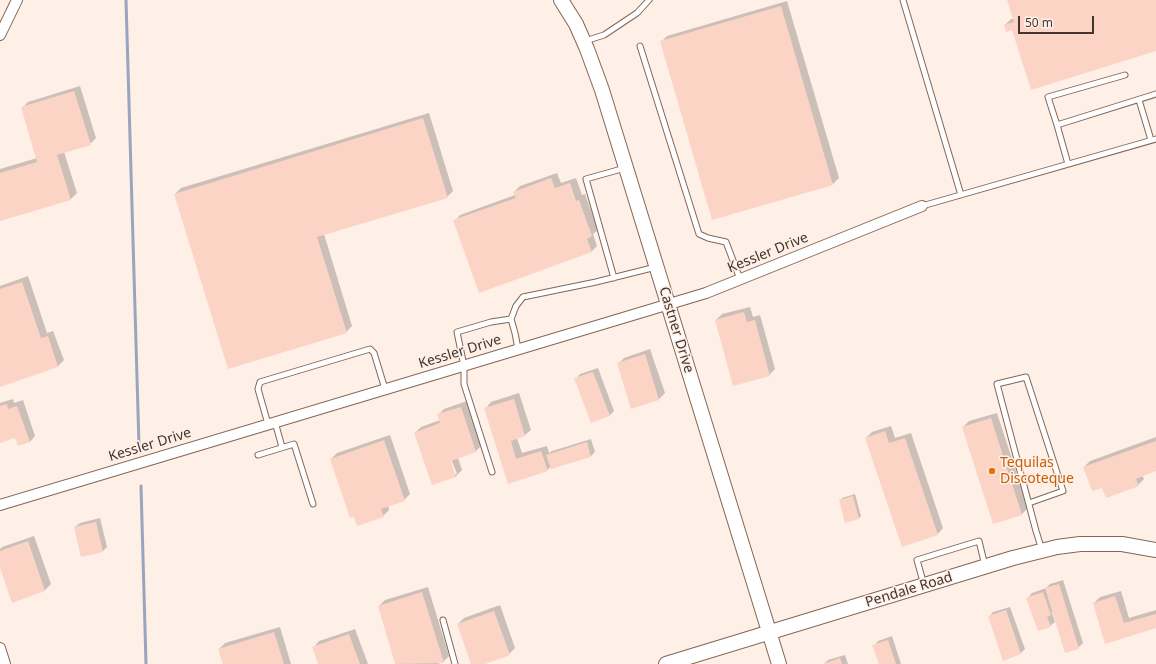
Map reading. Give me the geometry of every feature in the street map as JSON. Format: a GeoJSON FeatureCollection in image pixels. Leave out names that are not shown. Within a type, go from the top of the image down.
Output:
{"type":"FeatureCollection","features":[{"type":"Feature","properties":{"kind":"street"},"geometry":{"type":"LineString","coordinates":[[0,35],[18,0]]}},
{"type":"Feature","properties":{"kind":"street","name":"Castner Drive"},"geometry":{"type":"LineString","coordinates":[[561,0],[576,24],[602,90],[779,664]]}},
{"type":"Feature","properties":{"kind":"street","name":"Kessler Drive"},"geometry":{"type":"LineString","coordinates":[[0,505],[706,293],[922,206]]}},
{"type":"Feature","properties":{"kind":"street","name":"Pendale Road"},"geometry":{"type":"LineString","coordinates":[[666,664],[1042,550],[1057,547],[1104,543],[1140,546],[1156,550]]}},
{"type":"Feature","properties":{"kind":"street"},"geometry":{"type":"LineString","coordinates":[[0,651],[5,664]]}},
{"type":"Feature","properties":{"kind":"lane"},"geometry":{"type":"LineString","coordinates":[[584,42],[604,35],[637,13],[649,0]]}},
{"type":"Feature","properties":{"kind":"lane"},"geometry":{"type":"LineString","coordinates":[[903,0],[961,195]]}},
{"type":"Feature","properties":{"kind":"lane"},"geometry":{"type":"LineString","coordinates":[[640,46],[699,234],[708,238],[726,242],[740,279]]}},
{"type":"Feature","properties":{"kind":"lane"},"geometry":{"type":"LineString","coordinates":[[1068,164],[1048,97],[1125,75]]}},
{"type":"Feature","properties":{"kind":"lane"},"geometry":{"type":"LineString","coordinates":[[1057,125],[1156,94]]}},
{"type":"Feature","properties":{"kind":"lane"},"geometry":{"type":"LineString","coordinates":[[922,206],[1154,139],[1139,100]]}},
{"type":"Feature","properties":{"kind":"lane"},"geometry":{"type":"LineString","coordinates":[[614,278],[586,179],[626,168]]}},
{"type":"Feature","properties":{"kind":"lane"},"geometry":{"type":"LineString","coordinates":[[518,349],[511,319],[516,306],[523,297],[614,278],[657,266]]}},
{"type":"Feature","properties":{"kind":"lane"},"geometry":{"type":"LineString","coordinates":[[492,472],[464,384],[464,366],[457,332],[491,322],[511,319]]}},
{"type":"Feature","properties":{"kind":"lane"},"geometry":{"type":"LineString","coordinates":[[282,447],[258,389],[260,382],[370,349],[374,354],[386,389]]}},
{"type":"Feature","properties":{"kind":"lane"},"geometry":{"type":"LineString","coordinates":[[1029,502],[1062,491],[1026,377],[997,384],[1042,550]]}},
{"type":"Feature","properties":{"kind":"lane"},"geometry":{"type":"LineString","coordinates":[[258,455],[294,444],[313,504]]}},
{"type":"Feature","properties":{"kind":"lane"},"geometry":{"type":"LineString","coordinates":[[924,586],[917,560],[979,541],[986,567]]}},
{"type":"Feature","properties":{"kind":"lane"},"geometry":{"type":"LineString","coordinates":[[443,620],[454,664]]}},
{"type":"Feature","properties":{"kind":"building"},"geometry":{"type":"Polygon","coordinates":[[[1007,0],[1156,0],[1156,51],[1031,90],[1012,30],[1006,32],[1004,25],[1014,22],[1007,0]]]}},
{"type":"Feature","properties":{"kind":"building"},"geometry":{"type":"Polygon","coordinates":[[[781,6],[833,185],[712,220],[660,41],[781,6]]]}},
{"type":"Feature","properties":{"kind":"building"},"geometry":{"type":"Polygon","coordinates":[[[74,91],[91,145],[57,155],[71,200],[0,221],[0,173],[37,162],[21,107],[74,91]]]}},
{"type":"Feature","properties":{"kind":"building"},"geometry":{"type":"Polygon","coordinates":[[[423,118],[448,198],[317,237],[347,333],[228,369],[174,194],[423,118]]]}},
{"type":"Feature","properties":{"kind":"building"},"geometry":{"type":"Polygon","coordinates":[[[551,178],[555,188],[570,183],[576,201],[579,200],[592,236],[587,239],[592,252],[479,293],[453,220],[516,198],[513,192],[551,178]]]}},
{"type":"Feature","properties":{"kind":"building"},"geometry":{"type":"Polygon","coordinates":[[[22,282],[41,338],[48,336],[58,367],[0,387],[0,289],[22,282]]]}},
{"type":"Feature","properties":{"kind":"building"},"geometry":{"type":"Polygon","coordinates":[[[744,312],[747,322],[755,320],[770,376],[733,386],[715,320],[744,312]]]}},
{"type":"Feature","properties":{"kind":"building"},"geometry":{"type":"Polygon","coordinates":[[[645,354],[659,400],[631,409],[617,363],[645,354]]]}},
{"type":"Feature","properties":{"kind":"building"},"geometry":{"type":"Polygon","coordinates":[[[593,372],[610,416],[591,423],[574,378],[593,372]]]}},
{"type":"Feature","properties":{"kind":"building"},"geometry":{"type":"Polygon","coordinates":[[[514,399],[525,436],[511,441],[516,459],[541,451],[548,471],[508,484],[484,408],[514,399]]]}},
{"type":"Feature","properties":{"kind":"building"},"geometry":{"type":"Polygon","coordinates":[[[7,404],[8,409],[17,406],[30,442],[18,446],[15,438],[0,443],[0,406],[7,404]]]}},
{"type":"Feature","properties":{"kind":"building"},"geometry":{"type":"Polygon","coordinates":[[[461,407],[476,452],[451,461],[456,477],[432,485],[414,433],[440,423],[437,414],[461,407]]]}},
{"type":"Feature","properties":{"kind":"building","name":"Tequilas Discoteque"},"geometry":{"type":"Polygon","coordinates":[[[991,418],[1022,515],[993,524],[962,427],[991,418]]]}},
{"type":"Feature","properties":{"kind":"building"},"geometry":{"type":"Polygon","coordinates":[[[885,431],[889,443],[905,438],[938,535],[902,547],[865,438],[885,431]]]}},
{"type":"Feature","properties":{"kind":"building"},"geometry":{"type":"Polygon","coordinates":[[[384,440],[405,501],[381,509],[384,517],[357,526],[354,517],[350,518],[330,459],[384,440]]]}},
{"type":"Feature","properties":{"kind":"building"},"geometry":{"type":"Polygon","coordinates":[[[1156,441],[1156,471],[1136,479],[1139,486],[1106,498],[1102,488],[1092,491],[1083,467],[1156,441]]]}},
{"type":"Feature","properties":{"kind":"building"},"geometry":{"type":"Polygon","coordinates":[[[587,442],[591,457],[551,469],[546,455],[587,442]]]}},
{"type":"Feature","properties":{"kind":"building"},"geometry":{"type":"Polygon","coordinates":[[[853,496],[859,519],[845,523],[839,500],[853,496]]]}},
{"type":"Feature","properties":{"kind":"building"},"geometry":{"type":"Polygon","coordinates":[[[96,522],[103,552],[81,557],[74,527],[96,522]]]}},
{"type":"Feature","properties":{"kind":"building"},"geometry":{"type":"Polygon","coordinates":[[[28,541],[45,591],[12,603],[0,567],[0,551],[28,541]]]}},
{"type":"Feature","properties":{"kind":"building"},"geometry":{"type":"Polygon","coordinates":[[[1059,584],[1079,649],[1065,653],[1045,588],[1059,584]]]}},
{"type":"Feature","properties":{"kind":"building"},"geometry":{"type":"Polygon","coordinates":[[[422,592],[444,663],[395,664],[378,606],[422,592]]]}},
{"type":"Feature","properties":{"kind":"building"},"geometry":{"type":"Polygon","coordinates":[[[1043,592],[1051,615],[1047,617],[1051,627],[1038,631],[1026,598],[1043,592]]]}},
{"type":"Feature","properties":{"kind":"building"},"geometry":{"type":"Polygon","coordinates":[[[1115,596],[1124,623],[1156,614],[1156,628],[1105,644],[1093,603],[1115,596]]]}},
{"type":"Feature","properties":{"kind":"building"},"geometry":{"type":"Polygon","coordinates":[[[1006,610],[1021,654],[1003,661],[988,616],[1006,610]]]}},
{"type":"Feature","properties":{"kind":"building"},"geometry":{"type":"Polygon","coordinates":[[[494,611],[510,655],[485,664],[471,664],[457,624],[494,611]]]}},
{"type":"Feature","properties":{"kind":"building"},"geometry":{"type":"Polygon","coordinates":[[[274,632],[284,664],[223,664],[218,649],[274,632]]]}},
{"type":"Feature","properties":{"kind":"building"},"geometry":{"type":"Polygon","coordinates":[[[349,634],[360,664],[318,664],[312,647],[349,634]]]}},
{"type":"Feature","properties":{"kind":"building"},"geometry":{"type":"Polygon","coordinates":[[[888,640],[896,664],[879,664],[872,645],[888,640]]]}},
{"type":"Feature","properties":{"kind":"building"},"geometry":{"type":"Polygon","coordinates":[[[840,658],[842,664],[823,664],[840,658]]]}},
{"type":"Feature","properties":{"kind":"waterway"},"geometry":{"type":"LineString","coordinates":[[126,0],[139,446]]}},
{"type":"Feature","properties":{"kind":"waterway"},"geometry":{"type":"LineString","coordinates":[[141,486],[146,664]]}},
{"type":"Feature","properties":{"kind":"place","name":"Tequilas Discoteque"},"geometry":{"type":"Point","coordinates":[992,471]}}]}
